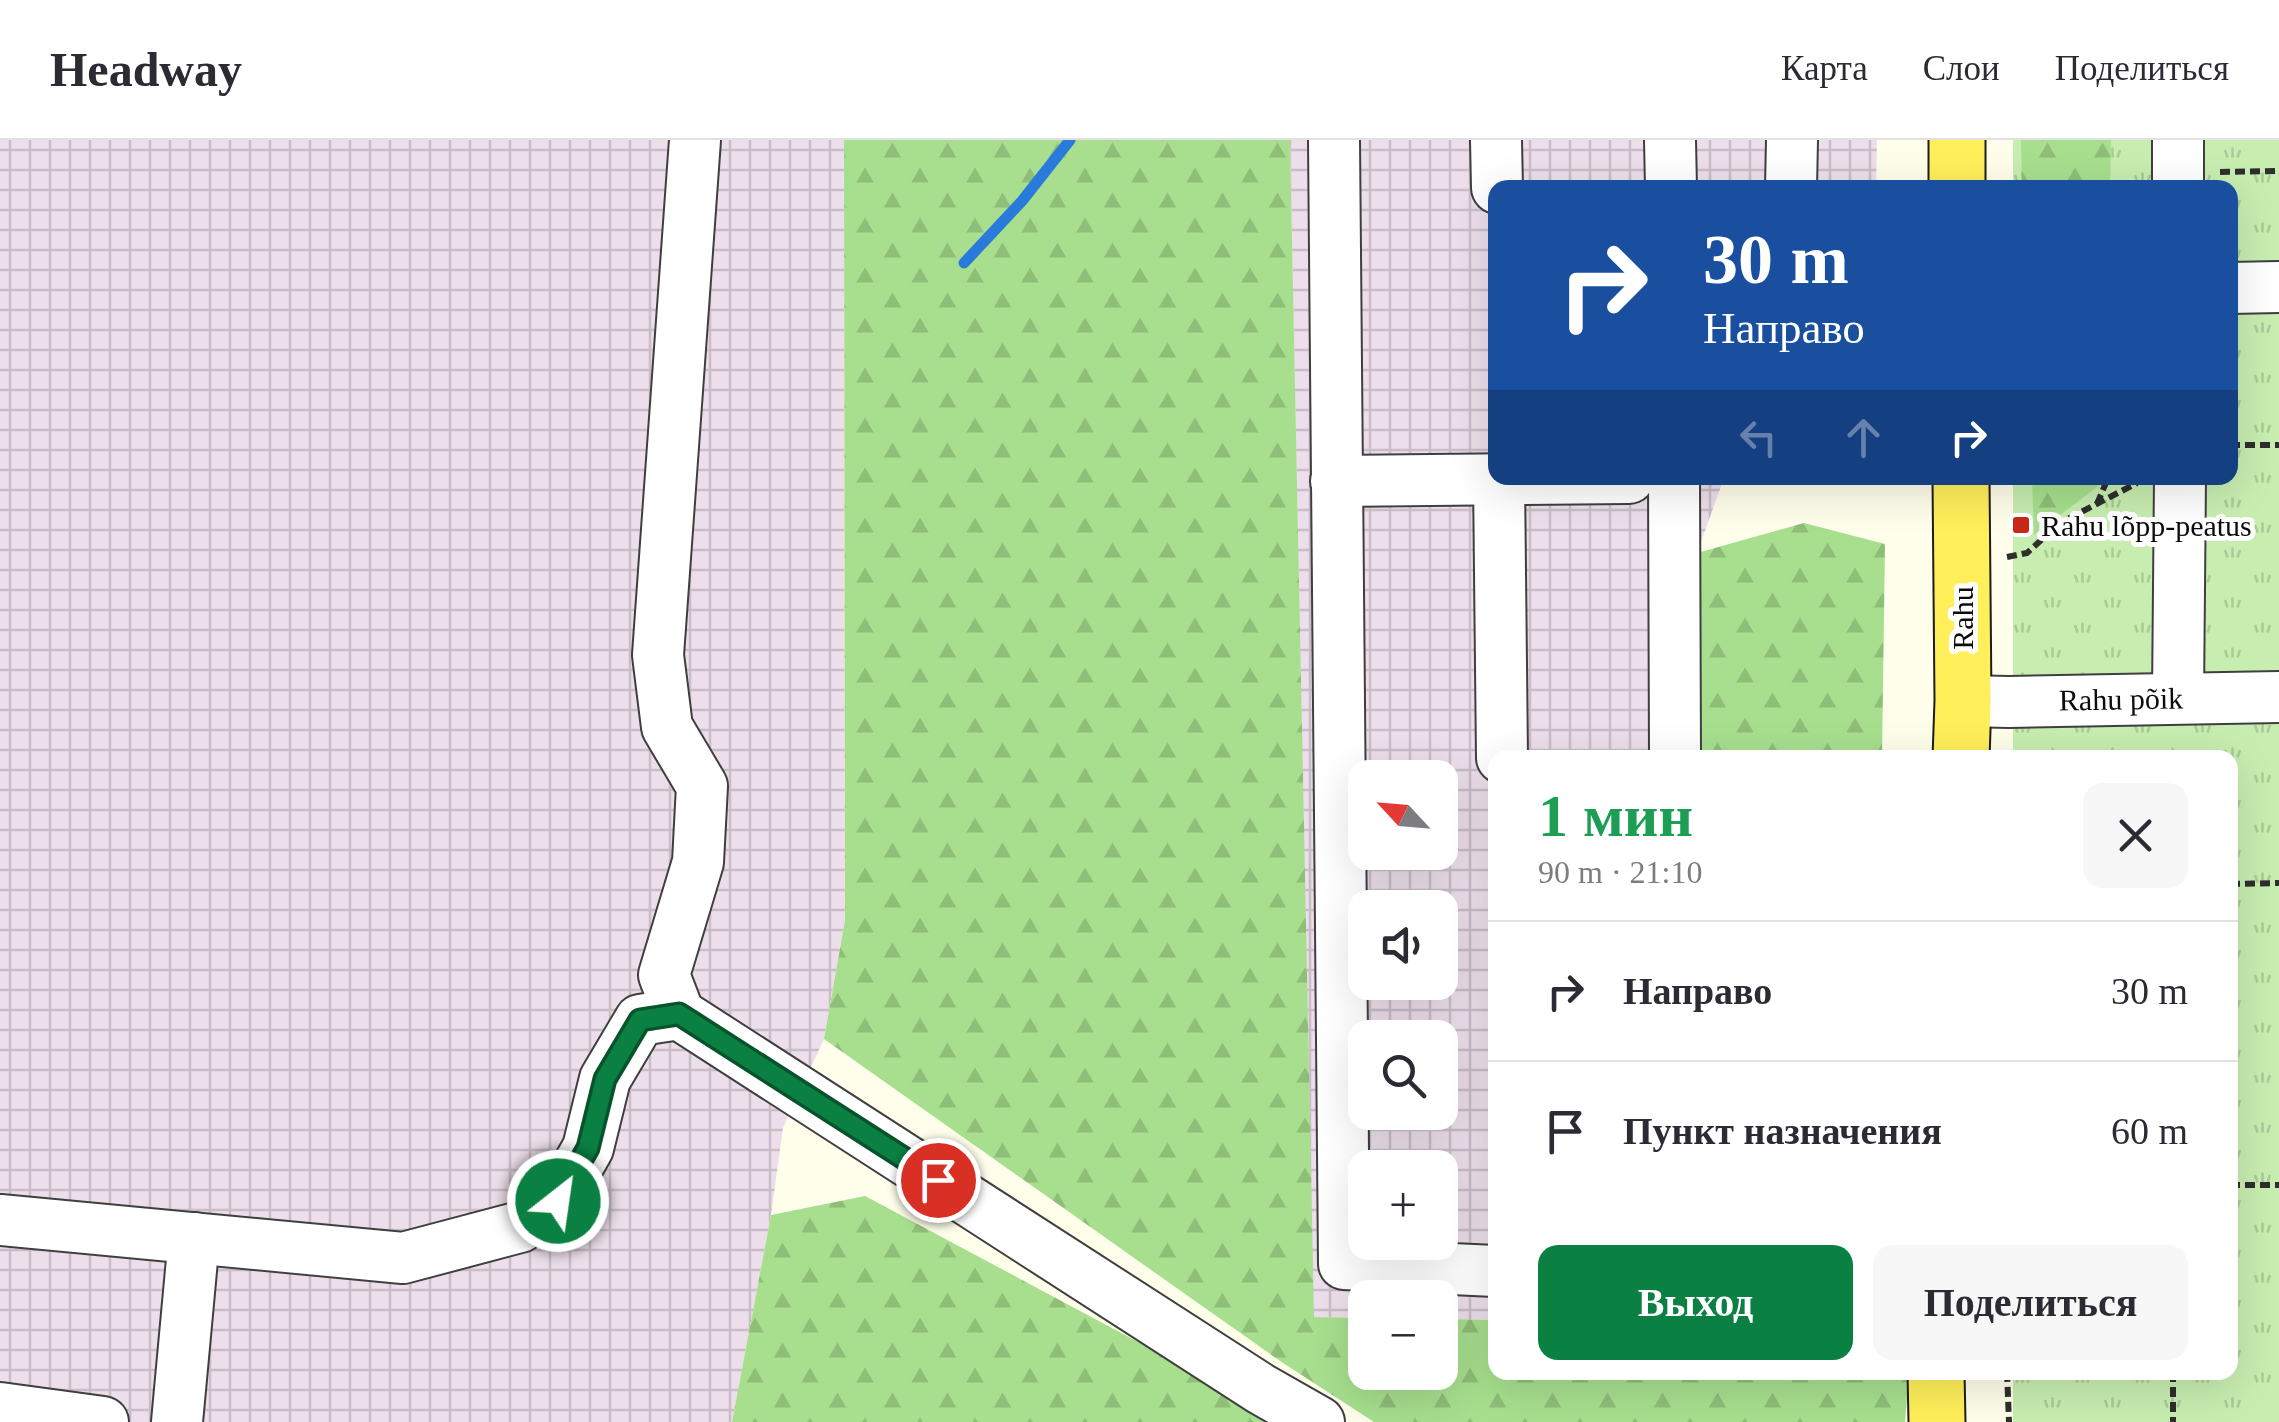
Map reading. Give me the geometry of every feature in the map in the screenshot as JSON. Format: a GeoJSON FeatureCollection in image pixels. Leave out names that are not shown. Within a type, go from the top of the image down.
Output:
{"type":"FeatureCollection","features":[{"type":"Feature","properties":{"kind":"main road"},"geometry":{"type":"LineString","coordinates":[[1957,140],[1957,180]]}},
{"type":"Feature","properties":{"kind":"main road","name":"Rahu"},"geometry":{"type":"LineString","coordinates":[[1960,485],[1961,750]]}},
{"type":"Feature","properties":{"kind":"main road"},"geometry":{"type":"LineString","coordinates":[[1936,1380],[1937,1422]]}},
{"type":"Feature","properties":{"kind":"street"},"geometry":{"type":"LineString","coordinates":[[695,140],[658,656],[667,727],[702,786],[698,862],[664,975],[679,1014],[1319,1422]]}},
{"type":"Feature","properties":{"kind":"street"},"geometry":{"type":"LineString","coordinates":[[1334,140],[1344,1264],[1488,1272]]}},
{"type":"Feature","properties":{"kind":"street"},"geometry":{"type":"LineString","coordinates":[[1496,140],[1497,180]]}},
{"type":"Feature","properties":{"kind":"street"},"geometry":{"type":"LineString","coordinates":[[1670,140],[1671,180]]}},
{"type":"Feature","properties":{"kind":"street"},"geometry":{"type":"LineString","coordinates":[[1792,140],[1792,180]]}},
{"type":"Feature","properties":{"kind":"street"},"geometry":{"type":"LineString","coordinates":[[2238,288],[2279,287]]}},
{"type":"Feature","properties":{"kind":"street"},"geometry":{"type":"LineString","coordinates":[[1336,481],[1488,478]]}},
{"type":"Feature","properties":{"kind":"street"},"geometry":{"type":"LineString","coordinates":[[1499,485],[1502,750]]}},
{"type":"Feature","properties":{"kind":"street"},"geometry":{"type":"LineString","coordinates":[[1674,485],[1674,750]]}},
{"type":"Feature","properties":{"kind":"street"},"geometry":{"type":"LineString","coordinates":[[2178,698],[2180,485]]}},
{"type":"Feature","properties":{"kind":"street","name":"Rahu põik"},"geometry":{"type":"LineString","coordinates":[[1963,701],[2279,696]]}},
{"type":"Feature","properties":{"kind":"street"},"geometry":{"type":"LineString","coordinates":[[0,1220],[403,1258],[520,1227],[558,1201],[588,1148],[605,1079],[640,1020],[679,1014]]}},
{"type":"Feature","properties":{"kind":"street"},"geometry":{"type":"LineString","coordinates":[[177,1422],[194,1238]]}},
{"type":"Feature","properties":{"kind":"street"},"geometry":{"type":"LineString","coordinates":[[0,1408],[103,1422]]}},
{"type":"Feature","properties":{"kind":"path"},"geometry":{"type":"LineString","coordinates":[[2178,167],[2279,171]]}},
{"type":"Feature","properties":{"kind":"path"},"geometry":{"type":"LineString","coordinates":[[2238,445],[2279,445]]}},
{"type":"Feature","properties":{"kind":"path"},"geometry":{"type":"LineString","coordinates":[[2097,504],[2105,485]]}},
{"type":"Feature","properties":{"kind":"path"},"geometry":{"type":"LineString","coordinates":[[2008,556],[2027,553],[2060,522],[2133,485]]}},
{"type":"Feature","properties":{"kind":"path"},"geometry":{"type":"LineString","coordinates":[[2238,884],[2279,882]]}},
{"type":"Feature","properties":{"kind":"path"},"geometry":{"type":"LineString","coordinates":[[2238,1185],[2279,1185]]}},
{"type":"Feature","properties":{"kind":"path"},"geometry":{"type":"LineString","coordinates":[[2007,1380],[2009,1422]]}},
{"type":"Feature","properties":{"kind":"path"},"geometry":{"type":"LineString","coordinates":[[2172,1380],[2173,1422]]}},
{"type":"Feature","properties":{"kind":"shaded area"},"geometry":{"type":"Polygon","coordinates":[[[0,140],[844,140],[845,920],[824,1039],[783,1128],[771,1215],[732,1422],[0,1422],[0,140]]]}},
{"type":"Feature","properties":{"kind":"shaded area"},"geometry":{"type":"Polygon","coordinates":[[[1290,140],[1877,140],[1876,180],[1488,180],[1488,485],[1721,485],[1697,553],[1699,750],[1488,750],[1488,1320],[1458,1319],[1458,1280],[1348,1280],[1348,1318],[1313,1317],[1290,140]]]}},
{"type":"Feature","properties":{"kind":"green space"},"geometry":{"type":"Polygon","coordinates":[[[844,140],[1290,140],[1314,1317],[1348,1318],[1348,1390],[1458,1390],[1458,1319],[1488,1320],[1488,1380],[1908,1380],[1905,1422],[1374,1422],[1280,1361],[824,1039],[845,920],[844,140]]]}},
{"type":"Feature","properties":{"kind":"green space"},"geometry":{"type":"Polygon","coordinates":[[[2013,140],[2279,140],[2279,1422],[2013,1422],[2013,1380],[2238,1380],[2238,750],[2013,750],[2013,485],[2238,485],[2238,180],[2013,180],[2013,140]]]}},
{"type":"Feature","properties":{"kind":"green space"},"geometry":{"type":"Polygon","coordinates":[[[2021,140],[2111,140],[2110,180],[2022,180],[2021,140]]]}},
{"type":"Feature","properties":{"kind":"green space"},"geometry":{"type":"Polygon","coordinates":[[[2032,485],[2100,485],[2034,535],[2032,485]]]}},
{"type":"Feature","properties":{"kind":"green space"},"geometry":{"type":"Polygon","coordinates":[[[1804,523],[1885,544],[1882,750],[1699,750],[1697,553],[1804,523]]]}},
{"type":"Feature","properties":{"kind":"green space"},"geometry":{"type":"Polygon","coordinates":[[[865,1196],[1288,1422],[732,1422],[771,1215],[865,1196]]]}},
{"type":"Feature","properties":{"kind":"waterway"},"geometry":{"type":"LineString","coordinates":[[964,263],[1022,201],[1070,140]]}},
{"type":"Feature","properties":{"kind":"place","name":"Rahu lõpp-peatus"},"geometry":{"type":"Point","coordinates":[2021,525]}},
{"type":"Feature","properties":{"kind":"route"},"geometry":{"type":"LineString","coordinates":[[558,1201],[588,1148],[605,1079],[640,1020],[679,1014],[938,1180]]}}]}
